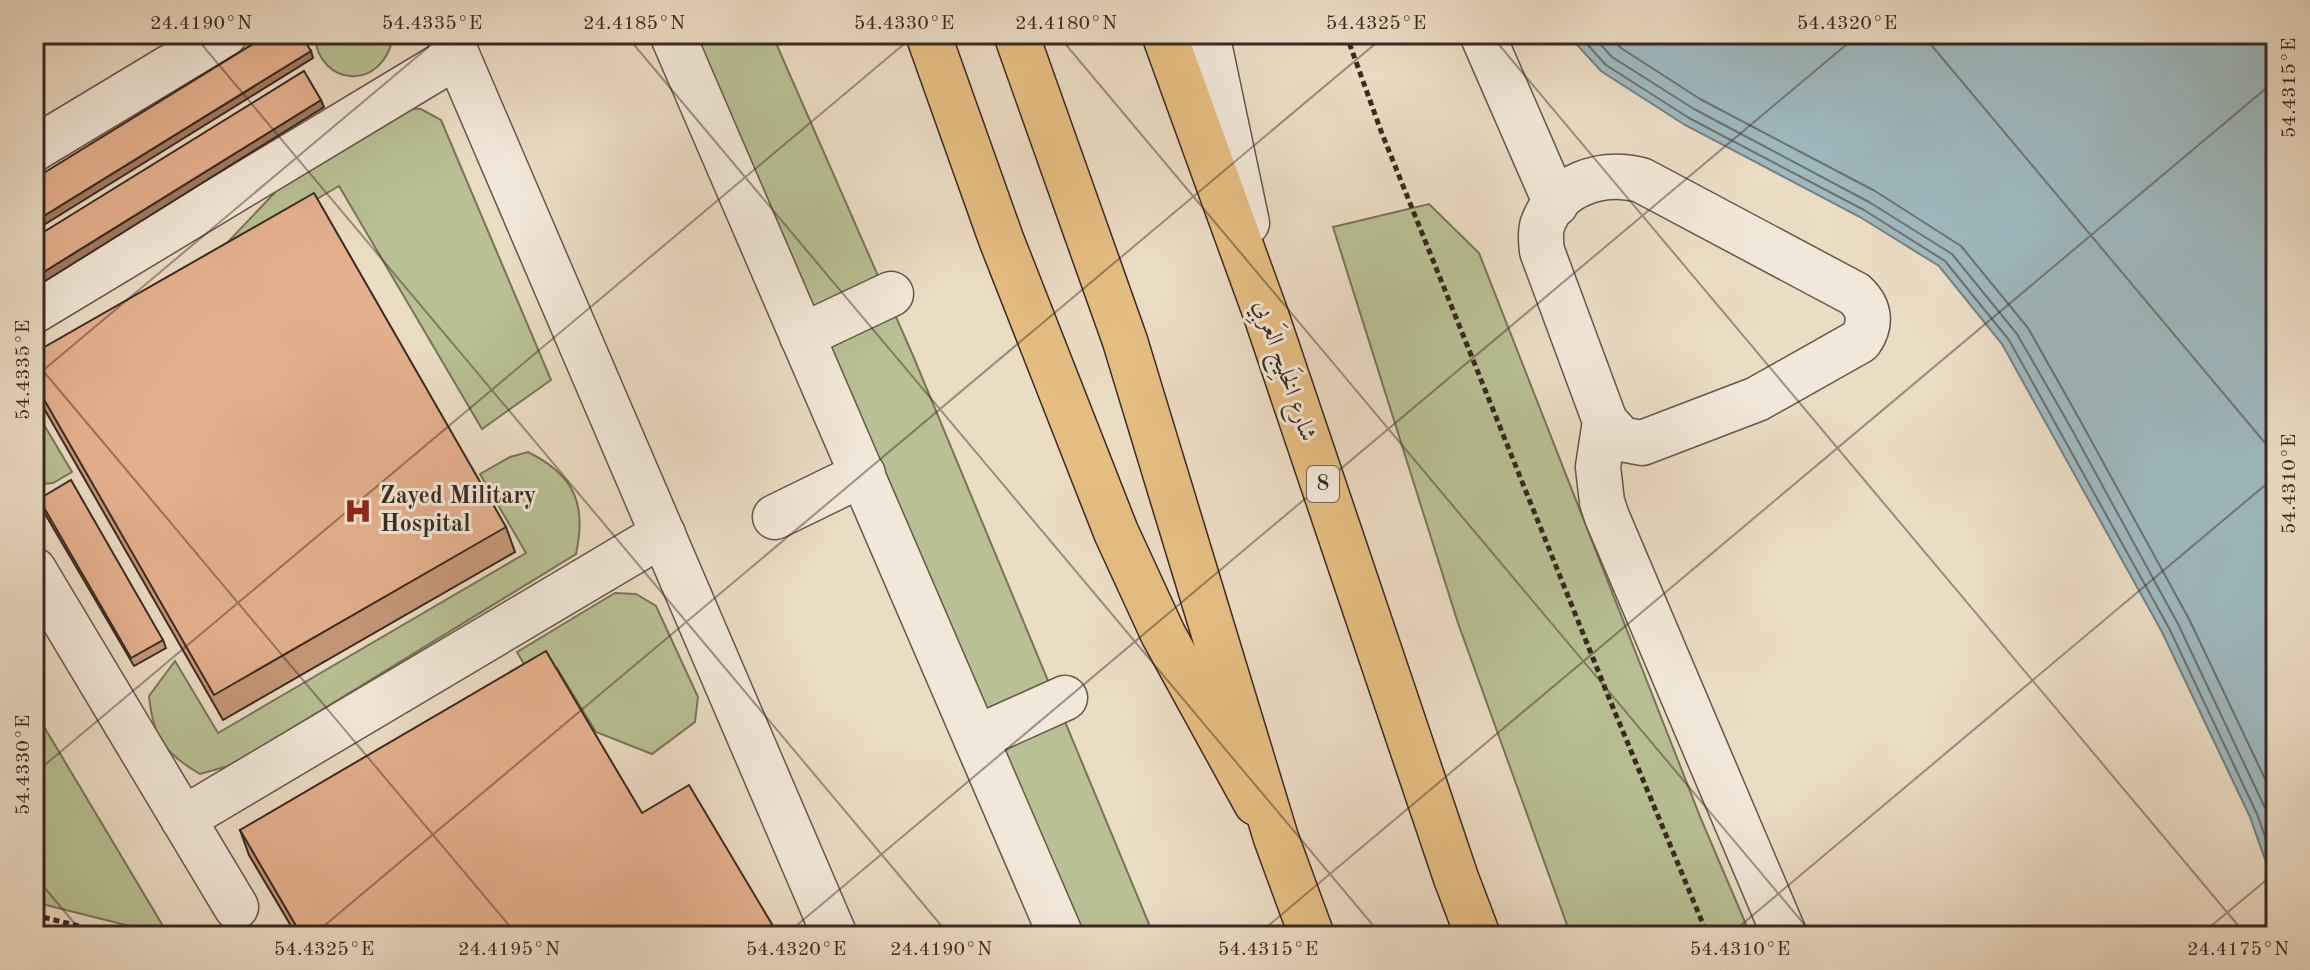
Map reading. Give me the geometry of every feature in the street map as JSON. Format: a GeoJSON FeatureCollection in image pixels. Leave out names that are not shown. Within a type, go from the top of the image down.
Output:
{"type":"FeatureCollection","features":[{"type":"Feature","properties":{"kind":"main road"},"geometry":{"type":"LineString","coordinates":[[928,34],[1001,239],[1116,532],[1163,634],[1276,838]]}},
{"type":"Feature","properties":{"kind":"main road"},"geometry":{"type":"LineString","coordinates":[[1016,34],[1125,341],[1276,838],[1312,936]]}},
{"type":"Feature","properties":{"kind":"main road","name":"شارع الخَلِيج العَربِي"},"geometry":{"type":"LineString","coordinates":[[1164,34],[1266,315],[1478,936]]}},
{"type":"Feature","properties":{"kind":"lane"},"geometry":{"type":"LineString","coordinates":[[34,149],[225,34]]}},
{"type":"Feature","properties":{"kind":"lane"},"geometry":{"type":"LineString","coordinates":[[672,34],[1061,936]]}},
{"type":"Feature","properties":{"kind":"lane"},"geometry":{"type":"LineString","coordinates":[[1207,34],[1266,315]]}},
{"type":"Feature","properties":{"kind":"lane"},"geometry":{"type":"LineString","coordinates":[[1482,34],[1556,204]]}},
{"type":"Feature","properties":{"kind":"lane"},"geometry":{"type":"LineString","coordinates":[[34,311],[453,45],[835,936]]}},
{"type":"Feature","properties":{"kind":"lane"},"geometry":{"type":"LineString","coordinates":[[1613,430],[1642,443],[1776,390],[1860,341],[1865,333],[1868,312],[1855,294],[1641,180],[1626,176],[1593,179],[1576,186],[1556,204],[1541,229],[1542,251],[1613,430],[1631,498],[1817,936]]}},
{"type":"Feature","properties":{"kind":"lane"},"geometry":{"type":"LineString","coordinates":[[802,336],[891,294]]}},
{"type":"Feature","properties":{"kind":"lane"},"geometry":{"type":"LineString","coordinates":[[1613,430],[1598,467],[1607,517],[1785,936]]}},
{"type":"Feature","properties":{"kind":"lane"},"geometry":{"type":"LineString","coordinates":[[775,517],[863,474]]}},
{"type":"Feature","properties":{"kind":"lane"},"geometry":{"type":"LineString","coordinates":[[183,819],[663,534]]}},
{"type":"Feature","properties":{"kind":"lane"},"geometry":{"type":"LineString","coordinates":[[34,570],[236,907]]}},
{"type":"Feature","properties":{"kind":"lane"},"geometry":{"type":"LineString","coordinates":[[976,738],[1065,698]]}},
{"type":"Feature","properties":{"kind":"path"},"geometry":{"type":"LineString","coordinates":[[1346,34],[1381,131],[1603,684],[1708,936]]}},
{"type":"Feature","properties":{"kind":"path"},"geometry":{"type":"LineString","coordinates":[[34,915],[120,936]]}},
{"type":"Feature","properties":{"kind":"green space"},"geometry":{"type":"Polygon","coordinates":[[[314,34],[393,36],[387,54],[378,67],[352,76],[339,73],[327,65],[318,52],[314,34]]]}},
{"type":"Feature","properties":{"kind":"green space"},"geometry":{"type":"Polygon","coordinates":[[[684,34],[772,34],[914,358],[1154,936],[1073,936],[684,34]]]}},
{"type":"Feature","properties":{"kind":"green space"},"geometry":{"type":"Polygon","coordinates":[[[403,108],[421,109],[441,120],[551,380],[482,429],[339,186],[208,263],[300,166],[403,108]]]}},
{"type":"Feature","properties":{"kind":"green space"},"geometry":{"type":"Polygon","coordinates":[[[1429,204],[1479,253],[1701,819],[1751,936],[1571,936],[1458,623],[1333,227],[1429,204]]]}},
{"type":"Feature","properties":{"kind":"green space"},"geometry":{"type":"Polygon","coordinates":[[[34,408],[72,472],[53,483],[34,485],[34,408]]]}},
{"type":"Feature","properties":{"kind":"green space"},"geometry":{"type":"Polygon","coordinates":[[[528,452],[556,470],[573,492],[580,520],[576,554],[232,765],[200,774],[169,751],[157,733],[149,696],[175,661],[218,733],[526,553],[480,474],[510,457],[528,452]]]}},
{"type":"Feature","properties":{"kind":"green space"},"geometry":{"type":"Polygon","coordinates":[[[615,593],[636,594],[656,606],[698,697],[695,722],[652,754],[596,732],[557,668],[534,681],[517,652],[615,593]]]}},
{"type":"Feature","properties":{"kind":"green space"},"geometry":{"type":"Polygon","coordinates":[[[34,710],[169,936],[34,902],[34,710]]]}},
{"type":"Feature","properties":{"kind":"water"},"geometry":{"type":"Polygon","coordinates":[[[1567,34],[2276,34],[2276,891],[2250,817],[2162,632],[2002,344],[1939,266],[1860,217],[1685,125],[1601,71],[1567,34]]]}},
{"type":"Feature","properties":{"kind":"building"},"geometry":{"type":"Polygon","coordinates":[[[269,34],[300,34],[311,51],[34,222],[34,179],[269,34]]]}},
{"type":"Feature","properties":{"kind":"building"},"geometry":{"type":"Polygon","coordinates":[[[304,71],[321,100],[34,278],[34,238],[304,71]]]}},
{"type":"Feature","properties":{"kind":"building"},"geometry":{"type":"Polygon","coordinates":[[[314,193],[506,527],[214,695],[34,382],[34,353],[314,193]]]}},
{"type":"Feature","properties":{"kind":"building"},"geometry":{"type":"Polygon","coordinates":[[[71,480],[163,640],[131,658],[39,499],[71,480]]]}},
{"type":"Feature","properties":{"kind":"building"},"geometry":{"type":"Polygon","coordinates":[[[546,651],[642,813],[689,785],[779,936],[302,936],[240,830],[546,651]]]}},
{"type":"Feature","properties":{"kind":"place","name":"Zayed Military Hospital"},"geometry":{"type":"Point","coordinates":[358,511]}}]}
